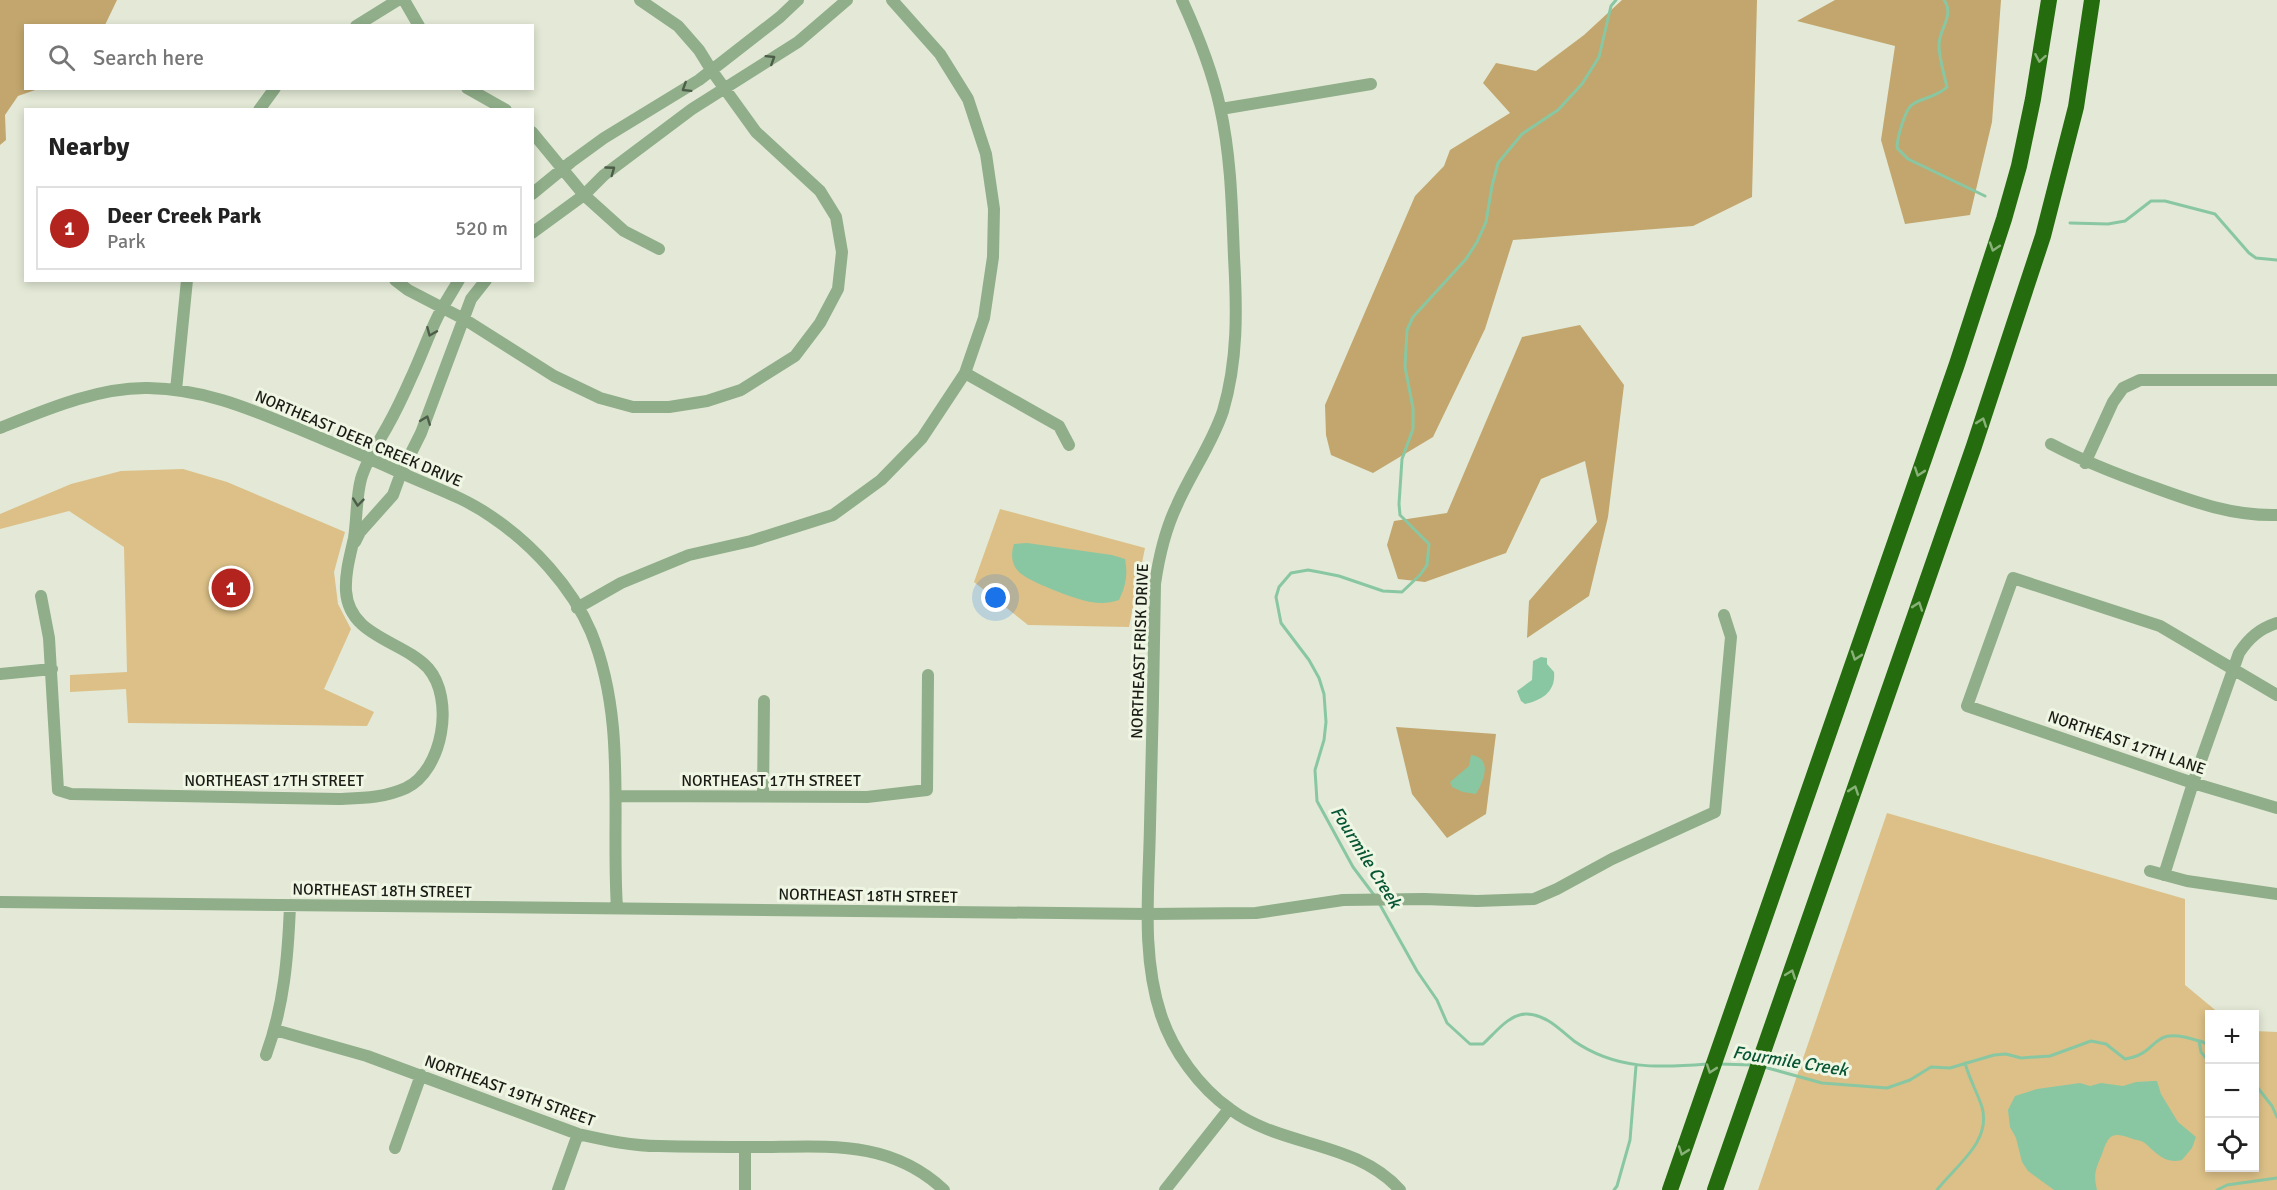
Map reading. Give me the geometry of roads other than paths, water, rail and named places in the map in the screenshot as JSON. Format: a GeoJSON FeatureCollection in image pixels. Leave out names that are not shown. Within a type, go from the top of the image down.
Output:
{"type":"FeatureCollection","features":[{"type":"Feature","properties":{"kind":"highway"},"geometry":{"type":"LineString","coordinates":[[1670,1190],[1957,364],[2004,219],[2019,166],[2033,99],[2049,0]]}},
{"type":"Feature","properties":{"kind":"highway"},"geometry":{"type":"LineString","coordinates":[[1715,1190],[1974,446],[2043,236],[2076,107],[2092,0]]}},
{"type":"Feature","properties":{"kind":"street"},"geometry":{"type":"LineString","coordinates":[[359,24],[398,0]]}},
{"type":"Feature","properties":{"kind":"street"},"geometry":{"type":"LineString","coordinates":[[404,0],[418,24]]}},
{"type":"Feature","properties":{"kind":"street"},"geometry":{"type":"LineString","coordinates":[[398,282],[408,290],[464,319],[554,376],[600,398],[633,407],[669,407],[707,401],[741,390],[795,356],[820,323],[838,289],[842,252],[836,217],[820,191],[756,132],[699,50],[678,26],[640,0]]}},
{"type":"Feature","properties":{"kind":"street"},"geometry":{"type":"LineString","coordinates":[[534,192],[604,138],[712,70],[780,17],[798,0]]}},
{"type":"Feature","properties":{"kind":"street"},"geometry":{"type":"LineString","coordinates":[[534,232],[584,195],[604,175],[724,88],[798,42],[847,0]]}},
{"type":"Feature","properties":{"kind":"street"},"geometry":{"type":"LineString","coordinates":[[577,608],[621,583],[688,555],[751,540],[833,515],[881,480],[922,438],[965,373],[984,318],[993,257],[994,209],[986,154],[968,99],[940,54],[892,0]]}},
{"type":"Feature","properties":{"kind":"street","name":"NORTHEAST FRISK DRIVE"},"geometry":{"type":"LineString","coordinates":[[1182,0],[1198,35],[1221,109],[1230,173],[1237,318],[1235,359],[1222,414],[1177,505],[1164,538],[1155,584],[1148,914],[1152,976],[1161,1015],[1169,1033],[1190,1068],[1229,1109],[1259,1127],[1283,1137],[1356,1157],[1379,1171],[1400,1190]]}},
{"type":"Feature","properties":{"kind":"street"},"geometry":{"type":"LineString","coordinates":[[1221,109],[1371,84]]}},
{"type":"Feature","properties":{"kind":"street"},"geometry":{"type":"LineString","coordinates":[[260,108],[274,90]]}},
{"type":"Feature","properties":{"kind":"street"},"geometry":{"type":"LineString","coordinates":[[471,90],[502,108]]}},
{"type":"Feature","properties":{"kind":"street"},"geometry":{"type":"LineString","coordinates":[[534,134],[584,195],[624,231],[659,249]]}},
{"type":"Feature","properties":{"kind":"street"},"geometry":{"type":"LineString","coordinates":[[176,390],[187,282]]}},
{"type":"Feature","properties":{"kind":"street","name":"NORTHEAST 17TH STREET"},"geometry":{"type":"LineString","coordinates":[[52,669],[58,790],[72,794],[339,799],[380,796],[407,787],[426,773],[438,748],[443,716],[439,691],[429,669],[405,649],[366,630],[355,617],[346,594],[347,568],[361,480],[369,458],[458,282]]}},
{"type":"Feature","properties":{"kind":"street","name":"NORTHEAST 17TH STREET"},"geometry":{"type":"LineString","coordinates":[[352,547],[360,532],[393,495],[421,433],[471,299],[484,282]]}},
{"type":"Feature","properties":{"kind":"street"},"geometry":{"type":"LineString","coordinates":[[965,373],[1059,426],[1069,445]]}},
{"type":"Feature","properties":{"kind":"street"},"geometry":{"type":"LineString","coordinates":[[2085,463],[2113,402],[2123,388],[2140,380],[2277,381]]}},
{"type":"Feature","properties":{"kind":"street","name":"NORTHEAST DEER CREEK DRIVE"},"geometry":{"type":"LineString","coordinates":[[0,428],[92,395],[146,388],[198,392],[247,407],[452,493],[492,517],[523,540],[547,563],[591,632],[612,705],[617,908]]}},
{"type":"Feature","properties":{"kind":"street"},"geometry":{"type":"LineString","coordinates":[[2051,444],[2085,463],[2210,508],[2241,514],[2277,514]]}},
{"type":"Feature","properties":{"kind":"street","name":"NORTHEAST 17TH LANE"},"geometry":{"type":"LineString","coordinates":[[2232,670],[2160,626],[2013,578],[1967,706],[2193,783],[2277,808]]}},
{"type":"Feature","properties":{"kind":"street"},"geometry":{"type":"LineString","coordinates":[[0,674],[52,669],[41,596]]}},
{"type":"Feature","properties":{"kind":"street","name":"NORTHEAST 18TH STREET"},"geometry":{"type":"LineString","coordinates":[[0,902],[1148,914],[1256,913],[1343,900],[1424,898],[1477,901],[1534,898],[1557,889],[1611,859],[1715,812],[1731,637],[1724,615]]}},
{"type":"Feature","properties":{"kind":"street"},"geometry":{"type":"LineString","coordinates":[[2164,875],[2193,783],[2239,653],[2249,639],[2265,627],[2277,623]]}},
{"type":"Feature","properties":{"kind":"street"},"geometry":{"type":"LineString","coordinates":[[2232,670],[2277,695]]}},
{"type":"Feature","properties":{"kind":"street","name":"NORTHEAST 17TH STREET"},"geometry":{"type":"LineString","coordinates":[[616,796],[867,796],[927,790],[928,675]]}},
{"type":"Feature","properties":{"kind":"street"},"geometry":{"type":"LineString","coordinates":[[763,796],[764,702]]}},
{"type":"Feature","properties":{"kind":"street"},"geometry":{"type":"LineString","coordinates":[[2150,871],[2250,891],[2277,894]]}},
{"type":"Feature","properties":{"kind":"street"},"geometry":{"type":"LineString","coordinates":[[266,1055],[275,1030],[286,973],[290,905]]}},
{"type":"Feature","properties":{"kind":"street","name":"NORTHEAST 19TH STREET"},"geometry":{"type":"LineString","coordinates":[[275,1030],[367,1056],[578,1134],[632,1145],[862,1149],[902,1161],[919,1170],[944,1190]]}},
{"type":"Feature","properties":{"kind":"street"},"geometry":{"type":"LineString","coordinates":[[395,1148],[421,1075]]}},
{"type":"Feature","properties":{"kind":"street"},"geometry":{"type":"LineString","coordinates":[[1165,1190],[1229,1109]]}},
{"type":"Feature","properties":{"kind":"street"},"geometry":{"type":"LineString","coordinates":[[558,1190],[578,1134]]}},
{"type":"Feature","properties":{"kind":"street"},"geometry":{"type":"LineString","coordinates":[[745,1147],[745,1190]]}},
{"type":"Feature","properties":{"kind":"waterway","name":"Fourmile Creek"},"geometry":{"type":"LineString","coordinates":[[1374,895],[1353,867],[1317,801],[1315,770],[1324,740],[1326,722],[1324,694],[1319,678],[1309,660],[1281,623],[1276,597],[1279,587],[1291,573],[1308,570],[1339,576],[1383,591],[1402,592],[1427,565],[1429,544],[1400,515],[1399,504],[1402,459],[1413,429],[1413,408],[1405,367],[1407,330],[1413,317],[1466,259],[1477,242],[1486,222],[1498,163],[1522,134],[1558,110],[1582,84],[1599,57],[1611,6],[1616,0]]}},
{"type":"Feature","properties":{"kind":"waterway"},"geometry":{"type":"LineString","coordinates":[[1944,0],[1948,11],[1939,45],[1947,87],[1910,107],[1902,124],[1897,148],[1908,159],[1985,196]]}},
{"type":"Feature","properties":{"kind":"waterway"},"geometry":{"type":"LineString","coordinates":[[2070,223],[2108,224],[2125,221],[2151,201],[2165,201],[2215,214],[2249,253],[2256,258],[2277,260]]}},
{"type":"Feature","properties":{"kind":"waterway","name":"Fourmile Creek"},"geometry":{"type":"LineString","coordinates":[[1379,903],[1417,971],[1437,1000],[1447,1023],[1470,1044],[1483,1044],[1509,1020],[1527,1014],[1547,1020],[1590,1050],[1622,1062],[1655,1066],[1707,1064]]}},
{"type":"Feature","properties":{"kind":"waterway","name":"Fourmile Creek"},"geometry":{"type":"LineString","coordinates":[[1764,1067],[1822,1083],[1887,1088],[1910,1080],[1931,1067],[1950,1068],[1994,1055],[2006,1054],[2021,1058],[2050,1056],[2091,1041],[2106,1044],[2125,1059],[2137,1056],[2163,1038],[2182,1037],[2199,1041],[2201,1052],[2205,1057]]}},
{"type":"Feature","properties":{"kind":"waterway"},"geometry":{"type":"LineString","coordinates":[[2200,1041],[2205,1043]]}},
{"type":"Feature","properties":{"kind":"waterway"},"geometry":{"type":"LineString","coordinates":[[1937,1190],[1970,1153],[1982,1131],[1984,1120],[1982,1107],[1965,1063]]}},
{"type":"Feature","properties":{"kind":"waterway","name":"Fourmile Creek"},"geometry":{"type":"LineString","coordinates":[[1719,1064],[1752,1065]]}},
{"type":"Feature","properties":{"kind":"waterway"},"geometry":{"type":"LineString","coordinates":[[1614,1190],[1630,1140],[1636,1066]]}},
{"type":"Feature","properties":{"kind":"waterway","name":"Fourmile Creek"},"geometry":{"type":"LineString","coordinates":[[2259,1089],[2272,1106],[2277,1117]]}},
{"type":"Feature","properties":{"kind":"waterway","name":"Fourmile Creek"},"geometry":{"type":"LineString","coordinates":[[2217,1190],[2227,1185],[2277,1178]]}},
{"type":"Feature","properties":{"kind":"place","name":"Deer Creek Park"},"geometry":{"type":"Point","coordinates":[231,588]}}]}
